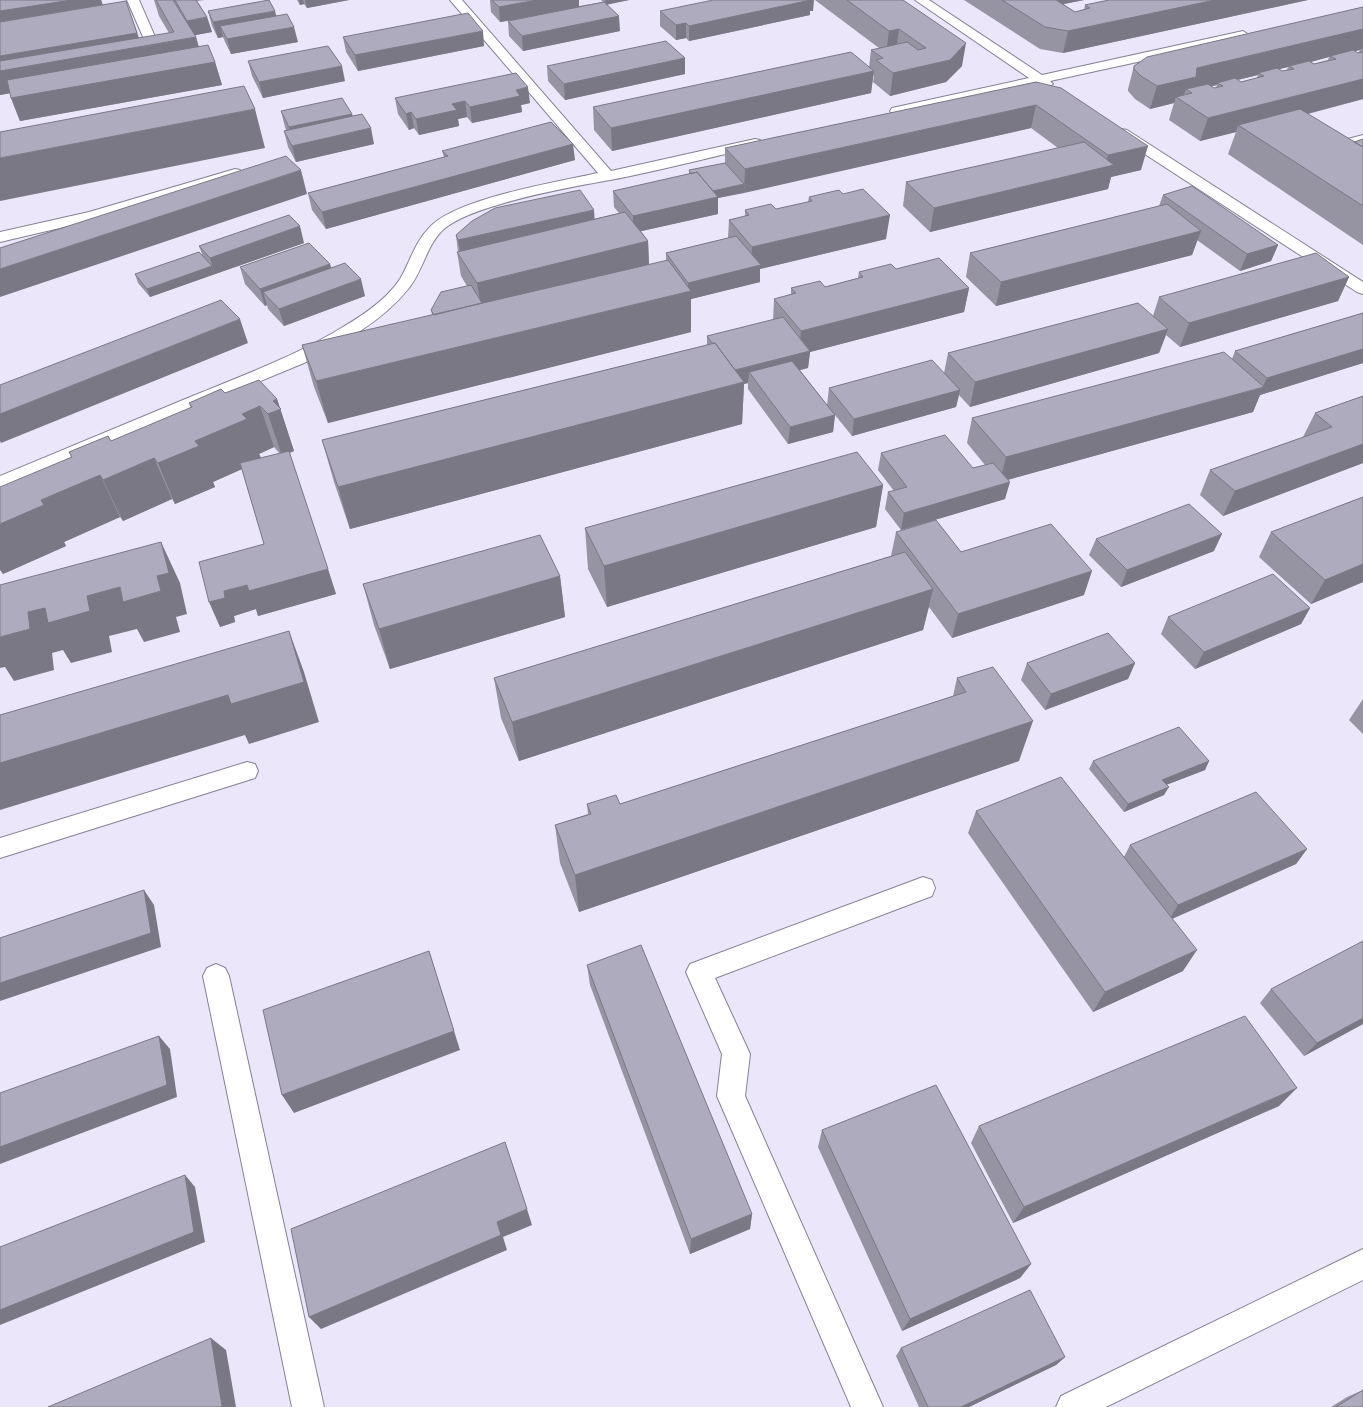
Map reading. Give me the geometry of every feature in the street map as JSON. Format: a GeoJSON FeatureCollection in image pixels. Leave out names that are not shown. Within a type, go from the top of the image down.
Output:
{"type":"FeatureCollection","features":[{"type":"Feature","properties":{"kind":"street"},"geometry":{"type":"LineString","coordinates":[[133,0],[157,55],[133,59]]}},
{"type":"Feature","properties":{"kind":"street"},"geometry":{"type":"LineString","coordinates":[[456,0],[608,176]]}},
{"type":"Feature","properties":{"kind":"street"},"geometry":{"type":"LineString","coordinates":[[921,0],[1059,93]]}},
{"type":"Feature","properties":{"kind":"street"},"geometry":{"type":"LineString","coordinates":[[125,21],[141,18]]}},
{"type":"Feature","properties":{"kind":"street"},"geometry":{"type":"LineString","coordinates":[[883,114],[1255,32]]}},
{"type":"Feature","properties":{"kind":"street"},"geometry":{"type":"LineString","coordinates":[[1112,127],[1363,289]]}},
{"type":"Feature","properties":{"kind":"street"},"geometry":{"type":"LineString","coordinates":[[1325,149],[1363,139]]}},
{"type":"Feature","properties":{"kind":"street"},"geometry":{"type":"LineString","coordinates":[[0,483],[298,359],[343,336],[372,316],[404,284],[431,235],[440,225],[455,217],[486,205],[516,196],[767,140]]}},
{"type":"Feature","properties":{"kind":"street"},"geometry":{"type":"LineString","coordinates":[[0,237],[93,216],[235,173]]}},
{"type":"Feature","properties":{"kind":"street"},"geometry":{"type":"LineString","coordinates":[[0,848],[247,771]]}},
{"type":"Feature","properties":{"kind":"street"},"geometry":{"type":"LineString","coordinates":[[867,1407],[731,1096],[736,1054],[699,972],[923,888]]}},
{"type":"Feature","properties":{"kind":"street"},"geometry":{"type":"LineString","coordinates":[[216,976],[308,1407]]}},
{"type":"Feature","properties":{"kind":"street"},"geometry":{"type":"LineString","coordinates":[[1072,1407],[1363,1264]]}},
{"type":"Feature","properties":{"kind":"building"},"geometry":{"type":"Polygon","coordinates":[[[0,0],[72,0],[0,11],[0,0]]]}},
{"type":"Feature","properties":{"kind":"building"},"geometry":{"type":"Polygon","coordinates":[[[156,0],[173,0],[196,37],[0,71],[0,61],[174,32],[156,0]]]}},
{"type":"Feature","properties":{"kind":"building"},"geometry":{"type":"Polygon","coordinates":[[[175,0],[196,0],[207,17],[187,21],[175,0]]]}},
{"type":"Feature","properties":{"kind":"building"},"geometry":{"type":"Polygon","coordinates":[[[269,0],[275,11],[213,22],[208,11],[269,0]]]}},
{"type":"Feature","properties":{"kind":"building"},"geometry":{"type":"Polygon","coordinates":[[[492,0],[537,0],[499,7],[492,0]]]}},
{"type":"Feature","properties":{"kind":"building"},"geometry":{"type":"Polygon","coordinates":[[[713,0],[811,0],[689,26],[686,23],[676,25],[660,11],[713,0]]]}},
{"type":"Feature","properties":{"kind":"building"},"geometry":{"type":"Polygon","coordinates":[[[847,0],[903,0],[966,43],[950,60],[893,73],[876,60],[883,58],[871,50],[907,42],[918,50],[926,48],[899,29],[889,31],[847,0]]]}},
{"type":"Feature","properties":{"kind":"building"},"geometry":{"type":"Polygon","coordinates":[[[1002,0],[1056,0],[1075,12],[1090,8],[1085,5],[1109,0],[1215,0],[1068,31],[1045,27],[1002,0]]]}},
{"type":"Feature","properties":{"kind":"building"},"geometry":{"type":"Polygon","coordinates":[[[126,1],[137,33],[0,56],[0,22],[126,1]]]}},
{"type":"Feature","properties":{"kind":"building"},"geometry":{"type":"Polygon","coordinates":[[[604,2],[619,16],[522,36],[508,21],[604,2]]]}},
{"type":"Feature","properties":{"kind":"building"},"geometry":{"type":"Polygon","coordinates":[[[1363,7],[1363,29],[1197,68],[1196,77],[1157,86],[1141,76],[1134,69],[1134,66],[1147,57],[1363,7]]]}},
{"type":"Feature","properties":{"kind":"building"},"geometry":{"type":"Polygon","coordinates":[[[468,13],[483,31],[355,55],[343,37],[468,13]]]}},
{"type":"Feature","properties":{"kind":"building"},"geometry":{"type":"Polygon","coordinates":[[[287,14],[294,27],[227,39],[220,26],[287,14]]]}},
{"type":"Feature","properties":{"kind":"building"},"geometry":{"type":"Polygon","coordinates":[[[666,41],[685,58],[564,84],[547,66],[666,41]]]}},
{"type":"Feature","properties":{"kind":"building"},"geometry":{"type":"Polygon","coordinates":[[[208,45],[215,62],[11,98],[7,80],[208,45]]]}},
{"type":"Feature","properties":{"kind":"building"},"geometry":{"type":"Polygon","coordinates":[[[328,46],[342,66],[259,82],[248,61],[328,46]]]}},
{"type":"Feature","properties":{"kind":"building"},"geometry":{"type":"Polygon","coordinates":[[[1353,50],[1358,53],[1363,52],[1363,79],[1208,118],[1176,97],[1192,93],[1186,89],[1208,84],[1214,88],[1223,86],[1217,83],[1235,78],[1241,82],[1264,76],[1258,73],[1277,68],[1282,71],[1294,69],[1289,66],[1309,61],[1314,64],[1336,59],[1330,56],[1353,50]]]}},
{"type":"Feature","properties":{"kind":"building"},"geometry":{"type":"Polygon","coordinates":[[[851,52],[874,71],[611,128],[593,107],[851,52]]]}},
{"type":"Feature","properties":{"kind":"building"},"geometry":{"type":"Polygon","coordinates":[[[516,73],[528,87],[516,90],[520,96],[470,107],[465,101],[452,104],[457,110],[416,119],[411,112],[406,114],[395,98],[516,73]]]}},
{"type":"Feature","properties":{"kind":"building"},"geometry":{"type":"Polygon","coordinates":[[[1036,82],[1061,88],[1148,146],[1108,155],[1036,105],[745,169],[725,148],[1036,82]]]}},
{"type":"Feature","properties":{"kind":"building"},"geometry":{"type":"Polygon","coordinates":[[[244,86],[255,109],[0,158],[0,132],[244,86]]]}},
{"type":"Feature","properties":{"kind":"building"},"geometry":{"type":"Polygon","coordinates":[[[342,98],[352,114],[289,127],[281,111],[342,98]]]}},
{"type":"Feature","properties":{"kind":"building"},"geometry":{"type":"Polygon","coordinates":[[[1300,109],[1363,147],[1363,206],[1238,125],[1300,109]]]}},
{"type":"Feature","properties":{"kind":"building"},"geometry":{"type":"Polygon","coordinates":[[[362,114],[371,128],[292,146],[284,131],[362,114]]]}},
{"type":"Feature","properties":{"kind":"building"},"geometry":{"type":"Polygon","coordinates":[[[551,122],[573,144],[322,212],[308,193],[448,156],[442,151],[551,122]]]}},
{"type":"Feature","properties":{"kind":"building"},"geometry":{"type":"Polygon","coordinates":[[[1363,139],[1363,147],[1354,142],[1363,139]]]}},
{"type":"Feature","properties":{"kind":"building"},"geometry":{"type":"Polygon","coordinates":[[[1084,142],[1114,165],[934,208],[906,182],[1084,142]]]}},
{"type":"Feature","properties":{"kind":"building"},"geometry":{"type":"Polygon","coordinates":[[[286,156],[301,170],[0,269],[0,248],[286,156]]]}},
{"type":"Feature","properties":{"kind":"building"},"geometry":{"type":"Polygon","coordinates":[[[725,163],[744,184],[713,191],[697,172],[691,174],[689,170],[725,163]]]}},
{"type":"Feature","properties":{"kind":"building"},"geometry":{"type":"Polygon","coordinates":[[[697,172],[718,197],[633,216],[613,191],[697,172]]]}},
{"type":"Feature","properties":{"kind":"building"},"geometry":{"type":"Polygon","coordinates":[[[1192,186],[1278,245],[1247,254],[1163,195],[1192,186]]]}},
{"type":"Feature","properties":{"kind":"building"},"geometry":{"type":"Polygon","coordinates":[[[863,189],[890,215],[752,247],[729,220],[749,215],[745,210],[771,204],[776,209],[812,201],[809,197],[839,190],[843,194],[863,189]]]}},
{"type":"Feature","properties":{"kind":"building"},"geometry":{"type":"Polygon","coordinates":[[[580,190],[594,210],[458,240],[456,235],[472,221],[495,208],[580,190]]]}},
{"type":"Feature","properties":{"kind":"building"},"geometry":{"type":"Polygon","coordinates":[[[1167,204],[1201,231],[1001,282],[970,253],[1167,204]]]}},
{"type":"Feature","properties":{"kind":"building"},"geometry":{"type":"Polygon","coordinates":[[[625,212],[648,241],[477,283],[457,252],[625,212]]]}},
{"type":"Feature","properties":{"kind":"building"},"geometry":{"type":"Polygon","coordinates":[[[289,215],[300,226],[210,258],[199,246],[289,215]]]}},
{"type":"Feature","properties":{"kind":"building"},"geometry":{"type":"Polygon","coordinates":[[[736,236],[761,265],[688,283],[666,253],[736,236]]]}},
{"type":"Feature","properties":{"kind":"building"},"geometry":{"type":"Polygon","coordinates":[[[309,243],[330,264],[260,289],[240,267],[309,243]]]}},
{"type":"Feature","properties":{"kind":"building"},"geometry":{"type":"Polygon","coordinates":[[[199,252],[212,266],[147,289],[135,274],[199,252]]]}},
{"type":"Feature","properties":{"kind":"building"},"geometry":{"type":"Polygon","coordinates":[[[1316,253],[1349,277],[1189,323],[1159,297],[1316,253]]]}},
{"type":"Feature","properties":{"kind":"building"},"geometry":{"type":"Polygon","coordinates":[[[939,258],[969,288],[801,331],[774,299],[796,293],[791,288],[820,281],[825,287],[863,277],[859,272],[891,264],[896,269],[939,258]]]}},
{"type":"Feature","properties":{"kind":"building"},"geometry":{"type":"Polygon","coordinates":[[[668,260],[691,291],[316,381],[302,345],[668,260]]]}},
{"type":"Feature","properties":{"kind":"building"},"geometry":{"type":"Polygon","coordinates":[[[345,263],[361,279],[279,309],[263,292],[345,263]]]}},
{"type":"Feature","properties":{"kind":"building"},"geometry":{"type":"Polygon","coordinates":[[[471,285],[482,303],[434,315],[431,310],[441,292],[471,285]]]}},
{"type":"Feature","properties":{"kind":"building"},"geometry":{"type":"Polygon","coordinates":[[[221,300],[240,319],[0,414],[0,385],[221,300]]]}},
{"type":"Feature","properties":{"kind":"building"},"geometry":{"type":"Polygon","coordinates":[[[1138,303],[1168,329],[975,382],[948,353],[1138,303]]]}},
{"type":"Feature","properties":{"kind":"building"},"geometry":{"type":"Polygon","coordinates":[[[1363,313],[1363,349],[1267,378],[1235,351],[1363,313]]]}},
{"type":"Feature","properties":{"kind":"building"},"geometry":{"type":"Polygon","coordinates":[[[783,317],[810,351],[735,370],[715,343],[712,343],[707,336],[783,317]]]}},
{"type":"Feature","properties":{"kind":"building"},"geometry":{"type":"Polygon","coordinates":[[[715,343],[744,382],[338,487],[322,440],[715,343]]]}},
{"type":"Feature","properties":{"kind":"building"},"geometry":{"type":"Polygon","coordinates":[[[1224,352],[1264,387],[1006,457],[972,418],[1224,352]]]}},
{"type":"Feature","properties":{"kind":"building"},"geometry":{"type":"Polygon","coordinates":[[[932,360],[960,390],[854,419],[829,388],[932,360]]]}},
{"type":"Feature","properties":{"kind":"building"},"geometry":{"type":"Polygon","coordinates":[[[792,361],[835,415],[790,427],[749,372],[792,361]]]}},
{"type":"Feature","properties":{"kind":"building"},"geometry":{"type":"Polygon","coordinates":[[[259,380],[277,399],[273,401],[281,409],[268,414],[260,406],[242,414],[247,419],[195,441],[199,446],[158,463],[154,458],[103,480],[100,475],[41,500],[44,505],[0,524],[0,487],[72,457],[69,452],[108,436],[111,441],[192,407],[189,403],[221,389],[225,393],[259,380]]]}},
{"type":"Feature","properties":{"kind":"building"},"geometry":{"type":"Polygon","coordinates":[[[1363,396],[1363,444],[1235,491],[1210,470],[1332,427],[1315,413],[1363,396]]]}},
{"type":"Feature","properties":{"kind":"building"},"geometry":{"type":"Polygon","coordinates":[[[945,435],[973,468],[993,463],[1010,482],[904,513],[888,492],[907,487],[881,453],[945,435]]]}},
{"type":"Feature","properties":{"kind":"building"},"geometry":{"type":"Polygon","coordinates":[[[289,451],[328,569],[249,591],[247,585],[224,591],[225,598],[209,602],[199,562],[264,544],[240,463],[289,451]]]}},
{"type":"Feature","properties":{"kind":"building"},"geometry":{"type":"Polygon","coordinates":[[[857,452],[883,485],[604,566],[585,528],[857,452]]]}},
{"type":"Feature","properties":{"kind":"building"},"geometry":{"type":"Polygon","coordinates":[[[1363,497],[1363,564],[1325,580],[1271,532],[1363,497]]]}},
{"type":"Feature","properties":{"kind":"building"},"geometry":{"type":"Polygon","coordinates":[[[1189,504],[1222,534],[1127,570],[1096,539],[1189,504]]]}},
{"type":"Feature","properties":{"kind":"building"},"geometry":{"type":"Polygon","coordinates":[[[936,520],[961,552],[1051,524],[1092,571],[958,614],[896,532],[936,520]]]}},
{"type":"Feature","properties":{"kind":"building"},"geometry":{"type":"Polygon","coordinates":[[[540,535],[560,576],[379,629],[363,584],[540,535]]]}},
{"type":"Feature","properties":{"kind":"building"},"geometry":{"type":"Polygon","coordinates":[[[161,542],[169,573],[157,576],[161,591],[123,602],[120,587],[87,596],[90,611],[48,623],[45,608],[28,612],[30,629],[0,637],[0,585],[161,542]]]}},
{"type":"Feature","properties":{"kind":"building"},"geometry":{"type":"Polygon","coordinates":[[[905,552],[933,589],[512,722],[494,678],[905,552]]]}},
{"type":"Feature","properties":{"kind":"building"},"geometry":{"type":"Polygon","coordinates":[[[1273,574],[1310,608],[1204,652],[1168,617],[1273,574]]]}},
{"type":"Feature","properties":{"kind":"building"},"geometry":{"type":"Polygon","coordinates":[[[289,631],[304,682],[231,704],[228,695],[0,763],[0,715],[289,631]]]}},
{"type":"Feature","properties":{"kind":"building"},"geometry":{"type":"Polygon","coordinates":[[[1108,633],[1135,663],[1051,694],[1027,663],[1108,633]]]}},
{"type":"Feature","properties":{"kind":"building"},"geometry":{"type":"Polygon","coordinates":[[[993,667],[1033,721],[575,875],[555,825],[591,814],[587,804],[616,795],[620,804],[966,692],[957,678],[993,667]]]}},
{"type":"Feature","properties":{"kind":"building"},"geometry":{"type":"Polygon","coordinates":[[[1179,727],[1209,761],[1162,780],[1169,787],[1128,804],[1093,761],[1179,727]]]}},
{"type":"Feature","properties":{"kind":"building"},"geometry":{"type":"Polygon","coordinates":[[[1061,777],[1197,950],[1105,992],[976,811],[1061,777]]]}},
{"type":"Feature","properties":{"kind":"building"},"geometry":{"type":"Polygon","coordinates":[[[1256,792],[1307,849],[1178,905],[1130,845],[1256,792]]]}},
{"type":"Feature","properties":{"kind":"building"},"geometry":{"type":"Polygon","coordinates":[[[144,890],[151,933],[0,983],[0,938],[144,890]]]}},
{"type":"Feature","properties":{"kind":"building"},"geometry":{"type":"Polygon","coordinates":[[[1363,941],[1363,1018],[1317,1043],[1271,989],[1363,941]]]}},
{"type":"Feature","properties":{"kind":"building"},"geometry":{"type":"Polygon","coordinates":[[[641,945],[752,1214],[691,1239],[587,965],[641,945]]]}},
{"type":"Feature","properties":{"kind":"building"},"geometry":{"type":"Polygon","coordinates":[[[429,951],[454,1031],[282,1095],[263,1010],[429,951]]]}},
{"type":"Feature","properties":{"kind":"building"},"geometry":{"type":"Polygon","coordinates":[[[1245,1016],[1297,1088],[1024,1207],[979,1126],[1245,1016]]]}},
{"type":"Feature","properties":{"kind":"building"},"geometry":{"type":"Polygon","coordinates":[[[159,1036],[167,1085],[0,1147],[0,1093],[159,1036]]]}},
{"type":"Feature","properties":{"kind":"building"},"geometry":{"type":"Polygon","coordinates":[[[936,1085],[1031,1264],[910,1319],[822,1130],[936,1085]]]}},
{"type":"Feature","properties":{"kind":"building"},"geometry":{"type":"Polygon","coordinates":[[[505,1142],[527,1209],[497,1222],[501,1235],[309,1317],[291,1229],[505,1142]]]}},
{"type":"Feature","properties":{"kind":"building"},"geometry":{"type":"Polygon","coordinates":[[[185,1175],[194,1232],[0,1310],[0,1247],[185,1175]]]}},
{"type":"Feature","properties":{"kind":"building"},"geometry":{"type":"Polygon","coordinates":[[[1030,1290],[1065,1357],[961,1407],[928,1407],[901,1348],[1030,1290]]]}},
{"type":"Feature","properties":{"kind":"building"},"geometry":{"type":"Polygon","coordinates":[[[211,1338],[222,1406],[220,1407],[48,1407],[211,1338]]]}},
{"type":"Feature","properties":{"kind":"building"},"geometry":{"type":"Polygon","coordinates":[[[1363,1390],[1363,1407],[1336,1407],[1363,1390]]]}}]}
